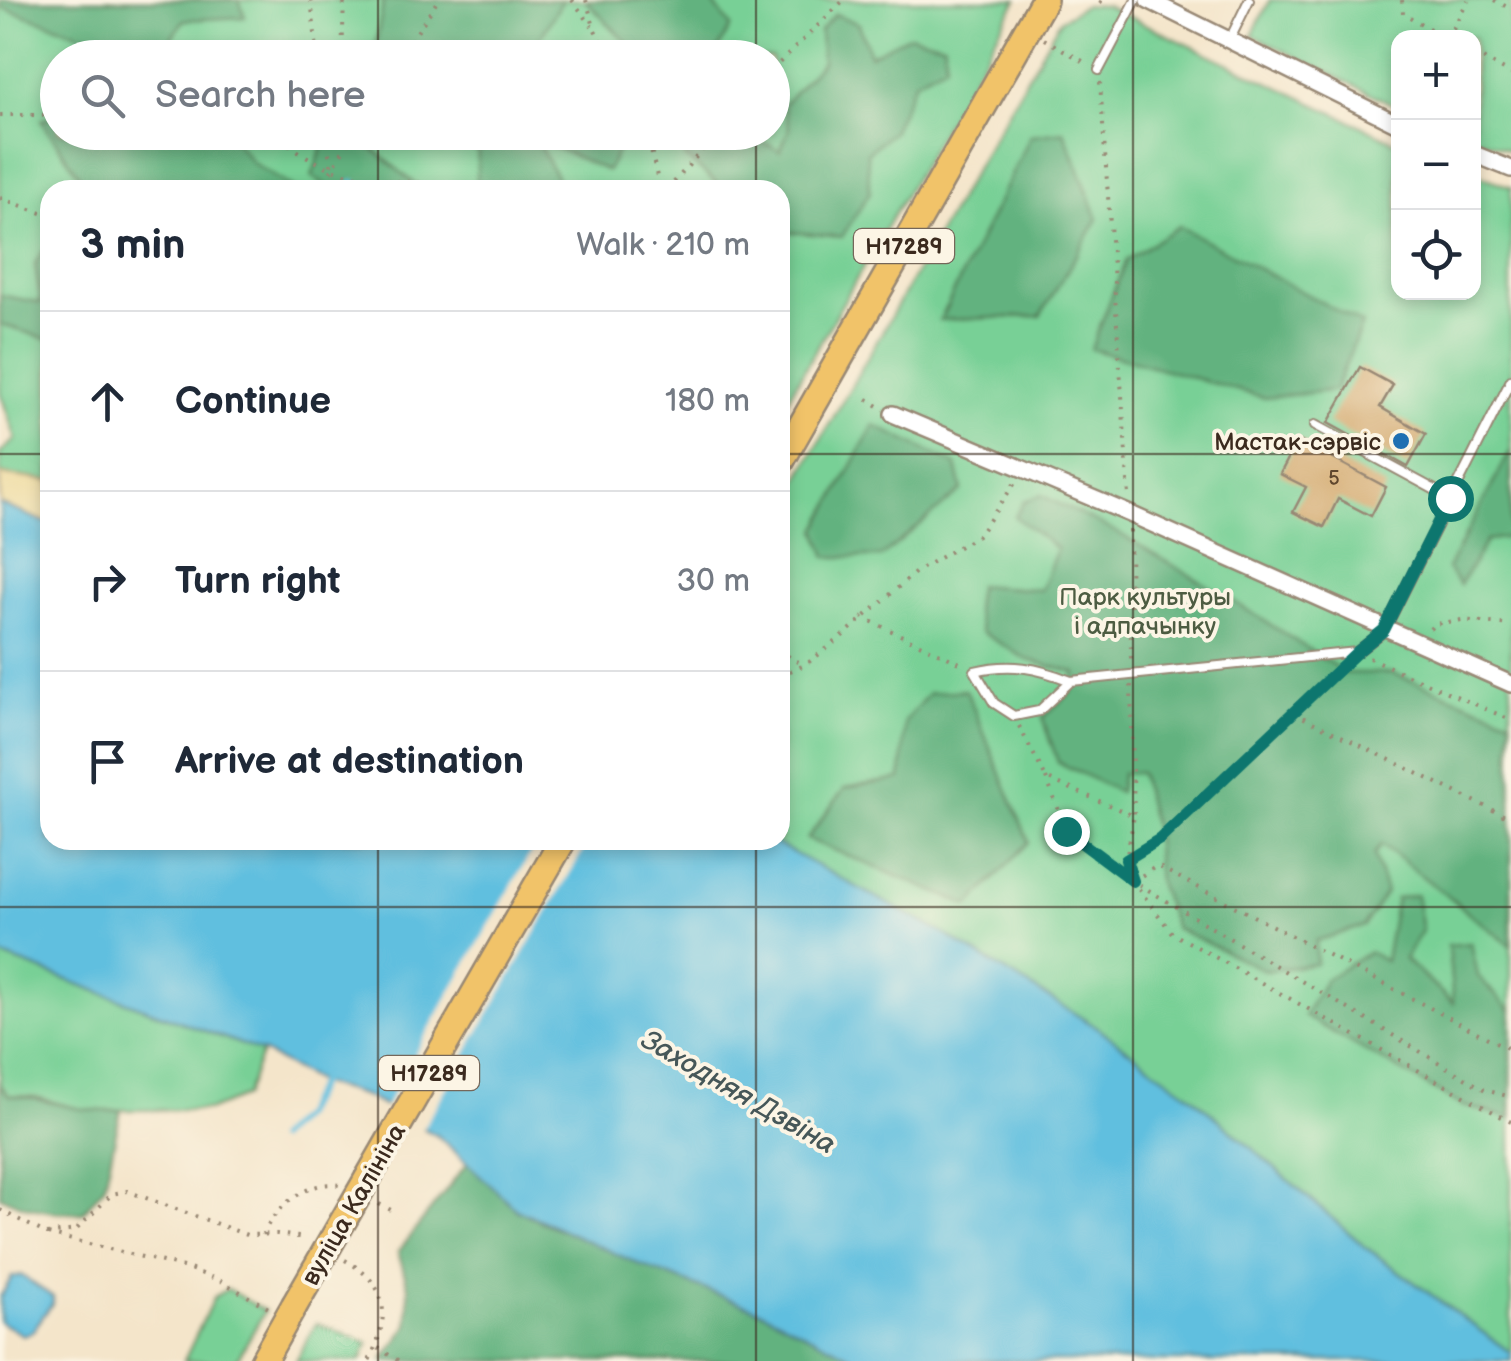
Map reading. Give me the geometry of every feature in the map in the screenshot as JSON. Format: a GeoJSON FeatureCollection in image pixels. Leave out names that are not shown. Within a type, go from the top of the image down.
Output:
{"type":"FeatureCollection","features":[{"type":"Feature","properties":{"kind":"main road","name":"Н17289"},"geometry":{"type":"LineString","coordinates":[[790,445],[1044,0]]}},
{"type":"Feature","properties":{"kind":"main road","name":"вуліца Калініна"},"geometry":{"type":"LineString","coordinates":[[263,1361],[557,850]]}},
{"type":"Feature","properties":{"kind":"street"},"geometry":{"type":"LineString","coordinates":[[1148,0],[1170,5],[1229,41],[1391,121]]}},
{"type":"Feature","properties":{"kind":"street"},"geometry":{"type":"LineString","coordinates":[[1481,157],[1511,169]]}},
{"type":"Feature","properties":{"kind":"street"},"geometry":{"type":"LineString","coordinates":[[893,414],[1130,514],[1511,684]]}},
{"type":"Feature","properties":{"kind":"lane"},"geometry":{"type":"LineString","coordinates":[[1099,70],[1136,0]]}},
{"type":"Feature","properties":{"kind":"lane"},"geometry":{"type":"LineString","coordinates":[[1229,41],[1249,0]]}},
{"type":"Feature","properties":{"kind":"lane"},"geometry":{"type":"LineString","coordinates":[[1071,681],[1039,711],[1014,716],[994,703],[975,670],[1004,664],[1042,670],[1071,681],[1357,652],[1384,630],[1511,380]]}},
{"type":"Feature","properties":{"kind":"lane"},"geometry":{"type":"LineString","coordinates":[[1314,425],[1450,498]]}},
{"type":"Feature","properties":{"kind":"path"},"geometry":{"type":"LineString","coordinates":[[311,0],[316,40]]}},
{"type":"Feature","properties":{"kind":"path"},"geometry":{"type":"LineString","coordinates":[[343,40],[344,0]]}},
{"type":"Feature","properties":{"kind":"path"},"geometry":{"type":"LineString","coordinates":[[412,40],[438,0]]}},
{"type":"Feature","properties":{"kind":"path"},"geometry":{"type":"LineString","coordinates":[[572,0],[600,40]]}},
{"type":"Feature","properties":{"kind":"path"},"geometry":{"type":"LineString","coordinates":[[586,0],[594,30]]}},
{"type":"Feature","properties":{"kind":"path"},"geometry":{"type":"LineString","coordinates":[[790,52],[844,0]]}},
{"type":"Feature","properties":{"kind":"path"},"geometry":{"type":"LineString","coordinates":[[1402,0],[1403,13],[1432,30]]}},
{"type":"Feature","properties":{"kind":"path"},"geometry":{"type":"LineString","coordinates":[[1451,30],[1468,0]]}},
{"type":"Feature","properties":{"kind":"path"},"geometry":{"type":"LineString","coordinates":[[1494,0],[1511,9]]}},
{"type":"Feature","properties":{"kind":"path"},"geometry":{"type":"LineString","coordinates":[[1046,40],[1099,70],[1130,514],[1134,816],[1126,860],[1133,881],[1172,933],[1511,1122]]}},
{"type":"Feature","properties":{"kind":"path"},"geometry":{"type":"LineString","coordinates":[[1481,57],[1511,74]]}},
{"type":"Feature","properties":{"kind":"path"},"geometry":{"type":"LineString","coordinates":[[0,114],[40,115]]}},
{"type":"Feature","properties":{"kind":"path"},"geometry":{"type":"LineString","coordinates":[[301,150],[332,169],[419,180]]}},
{"type":"Feature","properties":{"kind":"path"},"geometry":{"type":"LineString","coordinates":[[328,150],[332,169]]}},
{"type":"Feature","properties":{"kind":"path"},"geometry":{"type":"LineString","coordinates":[[326,180],[343,150]]}},
{"type":"Feature","properties":{"kind":"path"},"geometry":{"type":"LineString","coordinates":[[652,150],[660,180]]}},
{"type":"Feature","properties":{"kind":"path"},"geometry":{"type":"LineString","coordinates":[[672,180],[701,150]]}},
{"type":"Feature","properties":{"kind":"path"},"geometry":{"type":"LineString","coordinates":[[0,198],[40,212]]}},
{"type":"Feature","properties":{"kind":"path"},"geometry":{"type":"LineString","coordinates":[[790,671],[804,665],[917,571],[979,535],[1023,470]]}},
{"type":"Feature","properties":{"kind":"path"},"geometry":{"type":"LineString","coordinates":[[862,617],[975,670]]}},
{"type":"Feature","properties":{"kind":"path"},"geometry":{"type":"LineString","coordinates":[[1419,645],[1434,624],[1462,620],[1511,625]]}},
{"type":"Feature","properties":{"kind":"path"},"geometry":{"type":"LineString","coordinates":[[1126,860],[1160,839],[1357,652],[1511,720]]}},
{"type":"Feature","properties":{"kind":"path"},"geometry":{"type":"LineString","coordinates":[[790,658],[804,665]]}},
{"type":"Feature","properties":{"kind":"path"},"geometry":{"type":"LineString","coordinates":[[1294,714],[1511,818]]}},
{"type":"Feature","properties":{"kind":"path"},"geometry":{"type":"LineString","coordinates":[[1014,716],[1046,778],[1066,831],[1133,881],[1485,1090],[1511,1097]]}},
{"type":"Feature","properties":{"kind":"path"},"geometry":{"type":"LineString","coordinates":[[1046,778],[1134,816]]}},
{"type":"Feature","properties":{"kind":"path"},"geometry":{"type":"LineString","coordinates":[[1133,881],[1157,866],[1511,1050]]}},
{"type":"Feature","properties":{"kind":"path"},"geometry":{"type":"LineString","coordinates":[[263,1236],[270,1217],[312,1186],[329,1182],[344,1186]]}},
{"type":"Feature","properties":{"kind":"path"},"geometry":{"type":"LineString","coordinates":[[48,1234],[76,1230],[112,1194],[127,1191],[247,1235],[304,1237],[318,1245]]}},
{"type":"Feature","properties":{"kind":"path"},"geometry":{"type":"LineString","coordinates":[[379,1204],[397,1213]]}},
{"type":"Feature","properties":{"kind":"path"},"geometry":{"type":"LineString","coordinates":[[0,1210],[48,1234],[186,1268],[221,1281],[268,1307]]}},
{"type":"Feature","properties":{"kind":"path"},"geometry":{"type":"LineString","coordinates":[[332,1253],[361,1270],[376,1287],[384,1306],[384,1326],[369,1361]]}},
{"type":"Feature","properties":{"kind":"path"},"geometry":{"type":"LineString","coordinates":[[376,1346],[398,1361]]}},
{"type":"Feature","properties":{"kind":"green space"},"geometry":{"type":"Polygon","coordinates":[[[0,0],[1017,0],[790,395],[790,180],[40,180],[40,480],[0,474],[0,453],[16,439],[0,392],[0,0]]]}},
{"type":"Feature","properties":{"kind":"green space"},"geometry":{"type":"Polygon","coordinates":[[[0,0],[239,0],[245,17],[184,20],[170,40],[100,40],[0,7],[0,0]]]}},
{"type":"Feature","properties":{"kind":"green space"},"geometry":{"type":"Polygon","coordinates":[[[384,0],[563,0],[539,40],[376,40],[384,0]]]}},
{"type":"Feature","properties":{"kind":"green space"},"geometry":{"type":"Polygon","coordinates":[[[585,0],[710,0],[731,26],[723,40],[624,40],[585,0]]]}},
{"type":"Feature","properties":{"kind":"green space"},"geometry":{"type":"Polygon","coordinates":[[[1270,0],[1511,0],[1511,151],[1481,140],[1481,30],[1391,30],[1391,104],[1252,35],[1270,0]]]}},
{"type":"Feature","properties":{"kind":"green space","name":"Парк культуры і адпачынку"},"geometry":{"type":"Polygon","coordinates":[[[1085,5],[1106,6],[1391,140],[1391,300],[1481,300],[1481,176],[1511,187],[1511,1353],[1364,1246],[1193,1097],[785,850],[790,850],[790,493],[1060,20],[1085,5]]]}},
{"type":"Feature","properties":{"kind":"green space"},"geometry":{"type":"Polygon","coordinates":[[[835,14],[859,24],[870,55],[910,35],[944,44],[946,64],[915,81],[892,132],[867,153],[870,192],[842,237],[790,232],[790,180],[713,180],[685,157],[684,150],[790,150],[790,97],[822,62],[820,31],[835,14]]]}},
{"type":"Feature","properties":{"kind":"green space"},"geometry":{"type":"Polygon","coordinates":[[[1064,131],[1098,219],[1040,316],[940,320],[1031,135],[1064,131]]]}},
{"type":"Feature","properties":{"kind":"green space"},"geometry":{"type":"Polygon","coordinates":[[[62,150],[242,150],[253,163],[280,180],[82,180],[62,150]]]}},
{"type":"Feature","properties":{"kind":"green space"},"geometry":{"type":"Polygon","coordinates":[[[322,150],[375,150],[410,180],[318,180],[312,176],[322,150]]]}},
{"type":"Feature","properties":{"kind":"green space"},"geometry":{"type":"Polygon","coordinates":[[[542,150],[558,180],[477,180],[478,152],[542,150]]]}},
{"type":"Feature","properties":{"kind":"green space"},"geometry":{"type":"Polygon","coordinates":[[[560,150],[618,150],[607,171],[560,150]]]}},
{"type":"Feature","properties":{"kind":"green space"},"geometry":{"type":"Polygon","coordinates":[[[1179,226],[1362,324],[1335,390],[1265,398],[1091,349],[1126,260],[1179,226]]]}},
{"type":"Feature","properties":{"kind":"green space"},"geometry":{"type":"Polygon","coordinates":[[[40,256],[40,296],[35,264],[40,256]]]}},
{"type":"Feature","properties":{"kind":"green space"},"geometry":{"type":"Polygon","coordinates":[[[0,295],[40,303],[40,337],[0,324],[0,295]]]}},
{"type":"Feature","properties":{"kind":"green space"},"geometry":{"type":"Polygon","coordinates":[[[874,425],[956,465],[962,490],[881,557],[827,557],[817,530],[874,425]]]}},
{"type":"Feature","properties":{"kind":"green space"},"geometry":{"type":"Polygon","coordinates":[[[1511,450],[1511,537],[1487,540],[1460,585],[1447,569],[1511,450]]]}},
{"type":"Feature","properties":{"kind":"green space"},"geometry":{"type":"Polygon","coordinates":[[[1041,495],[1120,534],[1346,673],[1392,673],[1511,719],[1511,946],[1381,844],[1374,855],[1386,892],[1364,926],[1316,941],[1316,964],[1266,971],[1175,928],[1158,882],[1154,829],[1140,773],[1122,773],[1119,792],[1058,762],[1042,718],[1071,692],[1076,673],[1028,660],[981,632],[975,609],[978,585],[1041,590],[1057,549],[1015,517],[1024,501],[1041,495]]]}},
{"type":"Feature","properties":{"kind":"green space"},"geometry":{"type":"Polygon","coordinates":[[[966,690],[1029,842],[969,906],[807,839],[845,788],[901,779],[905,721],[929,693],[966,690]]]}},
{"type":"Feature","properties":{"kind":"green space"},"geometry":{"type":"Polygon","coordinates":[[[1416,895],[1422,931],[1404,959],[1453,1003],[1448,945],[1471,943],[1478,976],[1511,1011],[1511,1118],[1463,1106],[1304,1016],[1325,980],[1369,952],[1385,961],[1396,898],[1416,895]]]}},
{"type":"Feature","properties":{"kind":"green space"},"geometry":{"type":"Polygon","coordinates":[[[0,955],[262,1052],[245,1096],[210,1110],[93,1113],[36,1097],[8,1095],[0,1084],[0,955]]]}},
{"type":"Feature","properties":{"kind":"green space"},"geometry":{"type":"Polygon","coordinates":[[[0,1084],[8,1095],[92,1110],[121,1110],[105,1185],[83,1213],[40,1210],[0,1196],[0,1084]]]}},
{"type":"Feature","properties":{"kind":"green space"},"geometry":{"type":"Polygon","coordinates":[[[469,1161],[516,1209],[761,1311],[860,1361],[383,1361],[408,1325],[408,1287],[398,1252],[469,1161]]]}},
{"type":"Feature","properties":{"kind":"green space"},"geometry":{"type":"Polygon","coordinates":[[[227,1289],[265,1311],[236,1361],[184,1361],[214,1297],[227,1289]]]}},
{"type":"Feature","properties":{"kind":"green space"},"geometry":{"type":"Polygon","coordinates":[[[316,1323],[369,1343],[361,1361],[296,1361],[316,1323]]]}},
{"type":"Feature","properties":{"kind":"sand"},"geometry":{"type":"Polygon","coordinates":[[[0,474],[40,480],[40,520],[0,504],[0,474]]]}},
{"type":"Feature","properties":{"kind":"water","name":"Заходняя Дзвіна"},"geometry":{"type":"Polygon","coordinates":[[[0,504],[40,520],[40,850],[788,850],[941,932],[1095,1026],[1193,1097],[1364,1246],[1511,1353],[1511,1361],[860,1361],[761,1311],[636,1263],[516,1209],[439,1137],[365,1096],[320,1083],[262,1052],[0,955],[0,504]]]}},
{"type":"Feature","properties":{"kind":"water"},"geometry":{"type":"Polygon","coordinates":[[[21,1275],[53,1297],[32,1332],[23,1335],[0,1322],[0,1297],[12,1277],[21,1275]]]}},
{"type":"Feature","properties":{"kind":"pier"},"geometry":{"type":"Polygon","coordinates":[[[532,850],[583,850],[421,1132],[382,1111],[532,850]]]}},
{"type":"Feature","properties":{"kind":"building"},"geometry":{"type":"Polygon","coordinates":[[[1360,367],[1393,385],[1380,407],[1426,434],[1408,467],[1328,423],[1360,367]]]}},
{"type":"Feature","properties":{"kind":"building"},"geometry":{"type":"Polygon","coordinates":[[[1298,440],[1386,487],[1371,516],[1338,499],[1324,527],[1293,512],[1306,487],[1280,474],[1298,440]]]}},
{"type":"Feature","properties":{"kind":"waterway"},"geometry":{"type":"LineString","coordinates":[[277,1139],[302,1115],[323,1076]]}},
{"type":"Feature","properties":{"kind":"place","name":"Мастак-сэрвіс"},"geometry":{"type":"Point","coordinates":[1401,441]}},
{"type":"Feature","properties":{"kind":"route"},"geometry":{"type":"LineString","coordinates":[[1066,831],[1133,881],[1126,860],[1160,839],[1384,630],[1450,498]]}}]}
